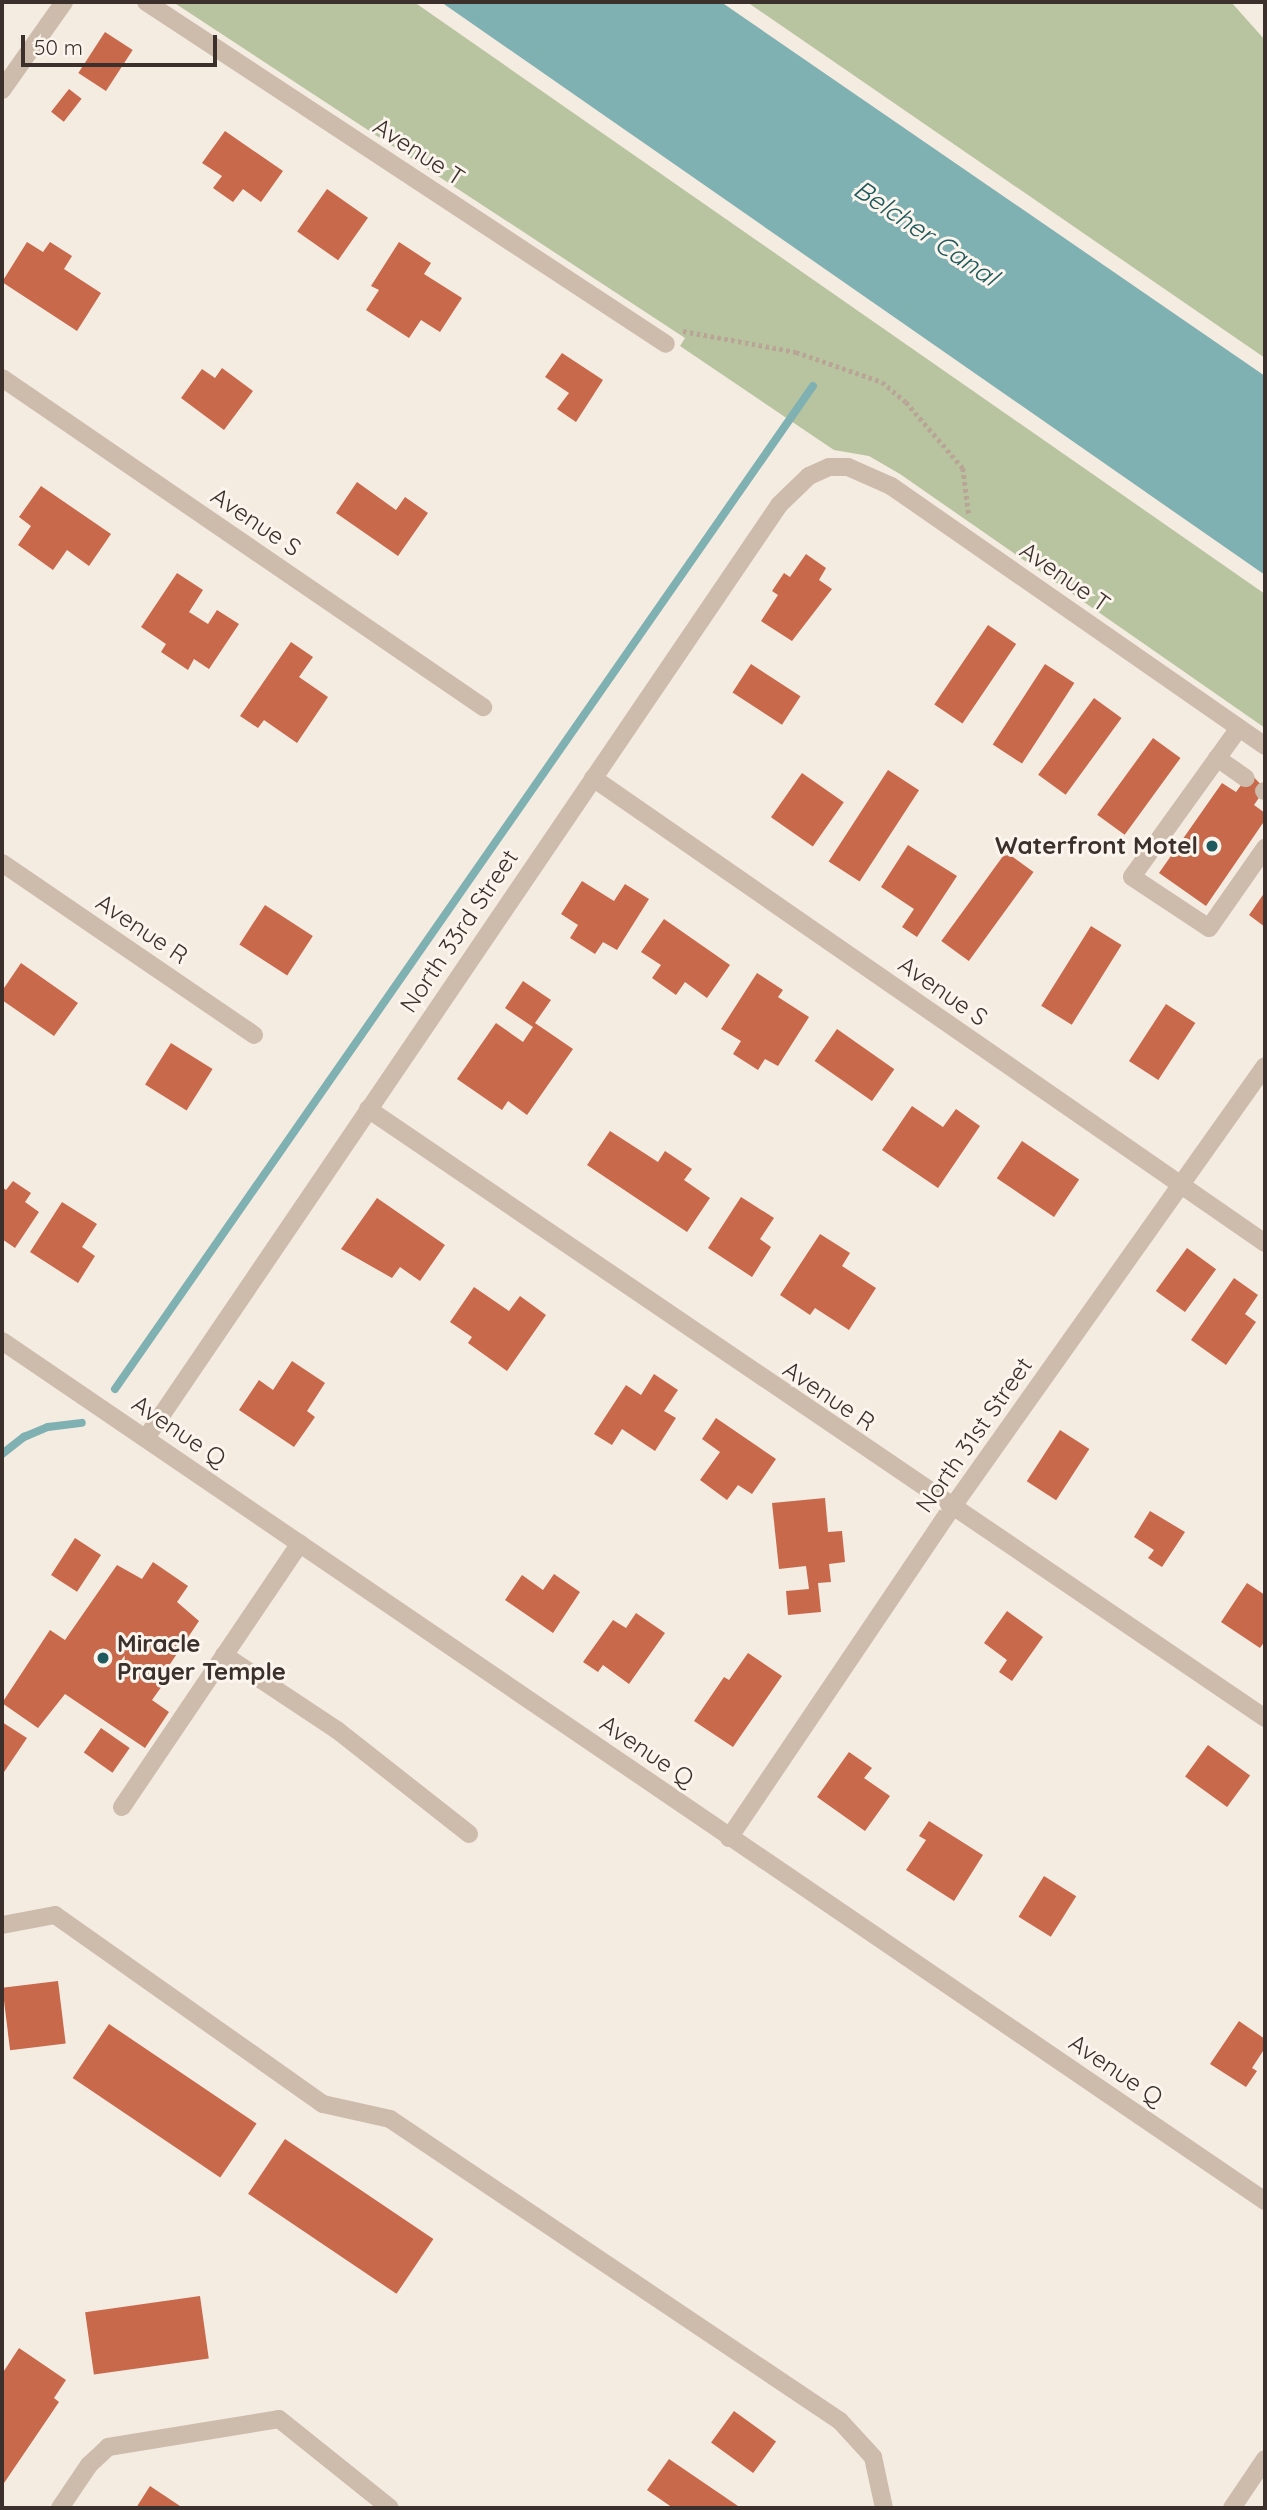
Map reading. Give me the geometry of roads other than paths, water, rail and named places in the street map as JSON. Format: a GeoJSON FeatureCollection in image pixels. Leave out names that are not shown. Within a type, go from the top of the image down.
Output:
{"type":"FeatureCollection","features":[{"type":"Feature","properties":{"kind":"street"},"geometry":{"type":"LineString","coordinates":[[2,90],[64,2]]}},
{"type":"Feature","properties":{"kind":"street","name":"Avenue T"},"geometry":{"type":"LineString","coordinates":[[146,2],[668,336]]}},
{"type":"Feature","properties":{"kind":"street","name":"Avenue S"},"geometry":{"type":"LineString","coordinates":[[2,378],[483,707]]}},
{"type":"Feature","properties":{"kind":"street","name":"Avenue T"},"geometry":{"type":"LineString","coordinates":[[829,467],[865,470],[1265,746]]}},
{"type":"Feature","properties":{"kind":"street","name":"North 33rd Street"},"geometry":{"type":"LineString","coordinates":[[146,1438],[779,505],[794,487],[829,467]]}},
{"type":"Feature","properties":{"kind":"street"},"geometry":{"type":"LineString","coordinates":[[1239,728],[1132,877],[1209,928],[1265,848]]}},
{"type":"Feature","properties":{"kind":"street"},"geometry":{"type":"LineString","coordinates":[[1217,758],[1246,778]]}},
{"type":"Feature","properties":{"kind":"street","name":"Avenue S"},"geometry":{"type":"LineString","coordinates":[[593,778],[1265,1243]]}},
{"type":"Feature","properties":{"kind":"street","name":"Avenue R"},"geometry":{"type":"LineString","coordinates":[[2,863],[254,1035]]}},
{"type":"Feature","properties":{"kind":"street","name":"North 31st Street"},"geometry":{"type":"LineString","coordinates":[[729,1838],[951,1509],[1265,1066]]}},
{"type":"Feature","properties":{"kind":"street","name":"Avenue R"},"geometry":{"type":"LineString","coordinates":[[368,1109],[951,1509],[1265,1718]]}},
{"type":"Feature","properties":{"kind":"street","name":"Avenue Q"},"geometry":{"type":"LineString","coordinates":[[2,1341],[1265,2201]]}},
{"type":"Feature","properties":{"kind":"street"},"geometry":{"type":"LineString","coordinates":[[122,1807],[300,1543]]}},
{"type":"Feature","properties":{"kind":"street"},"geometry":{"type":"LineString","coordinates":[[224,1655],[337,1730],[469,1834]]}},
{"type":"Feature","properties":{"kind":"street"},"geometry":{"type":"LineString","coordinates":[[2,1925],[55,1915],[323,2104],[390,2119],[839,2421],[873,2457],[884,2508]]}},
{"type":"Feature","properties":{"kind":"street"},"geometry":{"type":"LineString","coordinates":[[60,2508],[89,2465],[108,2446],[279,2419],[390,2508]]}},
{"type":"Feature","properties":{"kind":"street"},"geometry":{"type":"LineString","coordinates":[[1232,2508],[1265,2459]]}},
{"type":"Feature","properties":{"kind":"water","name":"Belcher Canal"},"geometry":{"type":"Polygon","coordinates":[[[441,2],[721,2],[1265,376],[1265,575],[441,2]]]}},
{"type":"Feature","properties":{"kind":"waterway"},"geometry":{"type":"LineString","coordinates":[[115,1389],[813,386]]}},
{"type":"Feature","properties":{"kind":"waterway"},"geometry":{"type":"LineString","coordinates":[[2,1454],[24,1437],[48,1427],[82,1423]]}},
{"type":"Feature","properties":{"kind":"place","name":"Waterfront Motel"},"geometry":{"type":"Point","coordinates":[1212,846]}},
{"type":"Feature","properties":{"kind":"place","name":"Miracle Prayer Temple"},"geometry":{"type":"Point","coordinates":[103,1658]}}]}
